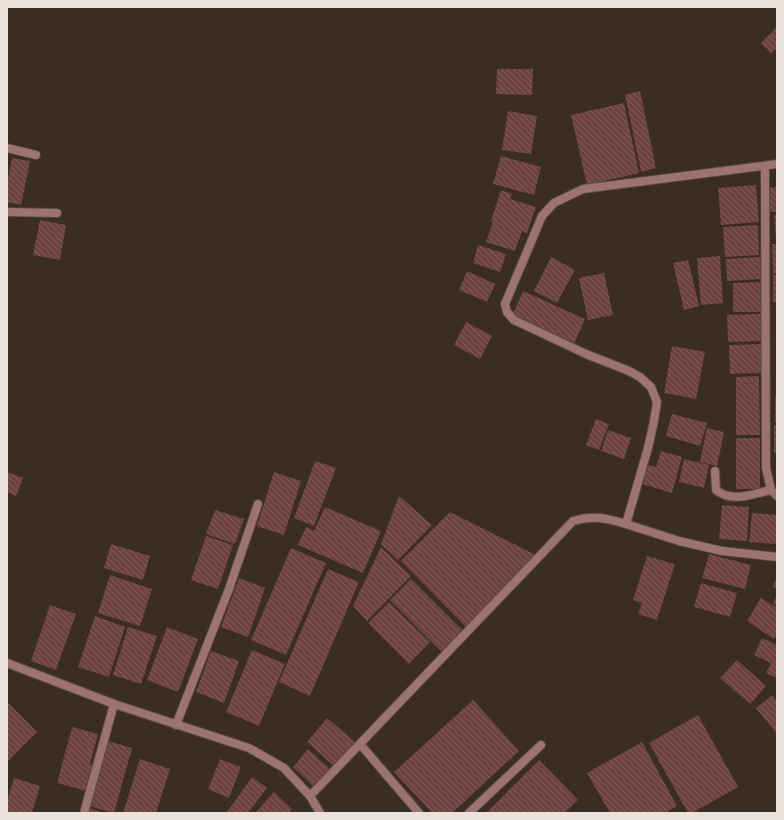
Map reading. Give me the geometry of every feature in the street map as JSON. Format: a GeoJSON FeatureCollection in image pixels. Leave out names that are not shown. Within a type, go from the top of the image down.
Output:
{"type":"FeatureCollection","features":[{"type":"Feature","properties":{"kind":"street"},"geometry":{"type":"LineString","coordinates":[[7,148],[36,155]]}},
{"type":"Feature","properties":{"kind":"street"},"geometry":{"type":"LineString","coordinates":[[626,524],[654,422],[656,402],[651,388],[640,377],[629,371],[586,354],[514,320],[507,312],[505,304],[542,216],[554,203],[584,189],[777,164]]}},
{"type":"Feature","properties":{"kind":"street"},"geometry":{"type":"LineString","coordinates":[[715,471],[716,490],[722,495],[730,498],[774,493],[766,468],[765,166]]}},
{"type":"Feature","properties":{"kind":"street"},"geometry":{"type":"LineString","coordinates":[[7,212],[58,213]]}},
{"type":"Feature","properties":{"kind":"street"},"geometry":{"type":"LineString","coordinates":[[176,725],[229,589],[258,504]]}},
{"type":"Feature","properties":{"kind":"street"},"geometry":{"type":"LineString","coordinates":[[310,796],[573,521],[587,517],[608,519],[680,541],[722,551],[777,557]]}},
{"type":"Feature","properties":{"kind":"street"},"geometry":{"type":"LineString","coordinates":[[7,663],[114,704],[249,748],[284,768],[310,796],[320,813]]}},
{"type":"Feature","properties":{"kind":"street"},"geometry":{"type":"LineString","coordinates":[[84,813],[114,704]]}},
{"type":"Feature","properties":{"kind":"street"},"geometry":{"type":"LineString","coordinates":[[360,744],[419,813]]}},
{"type":"Feature","properties":{"kind":"street"},"geometry":{"type":"LineString","coordinates":[[469,813],[541,745]]}},
{"type":"Feature","properties":{"kind":"building"},"geometry":{"type":"Polygon","coordinates":[[[777,27],[777,48],[771,53],[761,43],[777,27]]]}},
{"type":"Feature","properties":{"kind":"building"},"geometry":{"type":"Polygon","coordinates":[[[497,69],[533,69],[532,95],[496,94],[497,69]]]}},
{"type":"Feature","properties":{"kind":"building"},"geometry":{"type":"Polygon","coordinates":[[[640,91],[656,168],[641,172],[625,95],[640,91]]]}},
{"type":"Feature","properties":{"kind":"building"},"geometry":{"type":"Polygon","coordinates":[[[624,103],[639,173],[587,185],[571,115],[624,103]]]}},
{"type":"Feature","properties":{"kind":"building"},"geometry":{"type":"Polygon","coordinates":[[[508,111],[537,116],[531,154],[502,150],[508,111]]]}},
{"type":"Feature","properties":{"kind":"building"},"geometry":{"type":"Polygon","coordinates":[[[501,156],[541,167],[534,195],[493,184],[501,156]]]}},
{"type":"Feature","properties":{"kind":"building"},"geometry":{"type":"Polygon","coordinates":[[[12,158],[30,161],[21,205],[7,202],[7,184],[12,158]]]}},
{"type":"Feature","properties":{"kind":"building"},"geometry":{"type":"Polygon","coordinates":[[[756,185],[759,222],[721,225],[718,188],[756,185]]]}},
{"type":"Feature","properties":{"kind":"building"},"geometry":{"type":"Polygon","coordinates":[[[777,187],[777,212],[770,212],[769,188],[777,187]]]}},
{"type":"Feature","properties":{"kind":"building"},"geometry":{"type":"Polygon","coordinates":[[[501,190],[512,194],[510,199],[536,207],[527,233],[522,231],[515,251],[486,242],[501,190]]]}},
{"type":"Feature","properties":{"kind":"building"},"geometry":{"type":"Polygon","coordinates":[[[774,215],[777,215],[777,242],[776,242],[774,215]]]}},
{"type":"Feature","properties":{"kind":"building"},"geometry":{"type":"Polygon","coordinates":[[[40,220],[66,225],[60,260],[33,255],[40,220]]]}},
{"type":"Feature","properties":{"kind":"building"},"geometry":{"type":"Polygon","coordinates":[[[758,225],[759,255],[725,257],[723,227],[758,225]]]}},
{"type":"Feature","properties":{"kind":"building"},"geometry":{"type":"Polygon","coordinates":[[[772,244],[777,244],[777,273],[773,274],[772,244]]]}},
{"type":"Feature","properties":{"kind":"building"},"geometry":{"type":"Polygon","coordinates":[[[478,245],[506,254],[500,272],[473,263],[478,245]]]}},
{"type":"Feature","properties":{"kind":"building"},"geometry":{"type":"Polygon","coordinates":[[[720,256],[723,303],[701,305],[697,258],[720,256]]]}},
{"type":"Feature","properties":{"kind":"building"},"geometry":{"type":"Polygon","coordinates":[[[551,257],[575,270],[557,303],[534,291],[551,257]]]}},
{"type":"Feature","properties":{"kind":"building"},"geometry":{"type":"Polygon","coordinates":[[[760,257],[761,279],[727,281],[726,259],[760,257]]]}},
{"type":"Feature","properties":{"kind":"building"},"geometry":{"type":"Polygon","coordinates":[[[688,260],[699,306],[684,310],[673,263],[688,260]]]}},
{"type":"Feature","properties":{"kind":"building"},"geometry":{"type":"Polygon","coordinates":[[[467,271],[495,284],[487,302],[459,290],[467,271]]]}},
{"type":"Feature","properties":{"kind":"building"},"geometry":{"type":"Polygon","coordinates":[[[604,273],[613,315],[588,320],[579,278],[604,273]]]}},
{"type":"Feature","properties":{"kind":"building"},"geometry":{"type":"Polygon","coordinates":[[[773,275],[777,275],[777,302],[773,302],[773,275]]]}},
{"type":"Feature","properties":{"kind":"building"},"geometry":{"type":"Polygon","coordinates":[[[761,282],[761,312],[733,312],[733,283],[761,282]]]}},
{"type":"Feature","properties":{"kind":"building"},"geometry":{"type":"Polygon","coordinates":[[[523,291],[585,319],[574,344],[512,316],[523,291]]]}},
{"type":"Feature","properties":{"kind":"building"},"geometry":{"type":"Polygon","coordinates":[[[761,314],[762,341],[728,342],[727,315],[761,314]]]}},
{"type":"Feature","properties":{"kind":"building"},"geometry":{"type":"Polygon","coordinates":[[[466,322],[492,336],[480,359],[454,345],[466,322]]]}},
{"type":"Feature","properties":{"kind":"building"},"geometry":{"type":"Polygon","coordinates":[[[761,344],[761,373],[730,374],[729,345],[761,344]]]}},
{"type":"Feature","properties":{"kind":"building"},"geometry":{"type":"Polygon","coordinates":[[[672,346],[705,352],[696,399],[664,393],[672,346]]]}},
{"type":"Feature","properties":{"kind":"building"},"geometry":{"type":"Polygon","coordinates":[[[759,376],[760,435],[736,435],[736,377],[759,376]]]}},
{"type":"Feature","properties":{"kind":"building"},"geometry":{"type":"Polygon","coordinates":[[[775,397],[777,397],[777,422],[775,422],[775,397]]]}},
{"type":"Feature","properties":{"kind":"building"},"geometry":{"type":"Polygon","coordinates":[[[672,414],[707,423],[700,446],[666,436],[672,414]]]}},
{"type":"Feature","properties":{"kind":"building"},"geometry":{"type":"Polygon","coordinates":[[[596,419],[609,424],[599,450],[586,445],[596,419]]]}},
{"type":"Feature","properties":{"kind":"building"},"geometry":{"type":"Polygon","coordinates":[[[774,425],[777,425],[777,453],[774,453],[774,425]]]}},
{"type":"Feature","properties":{"kind":"building"},"geometry":{"type":"Polygon","coordinates":[[[707,428],[724,432],[717,466],[700,462],[707,428]]]}},
{"type":"Feature","properties":{"kind":"building"},"geometry":{"type":"Polygon","coordinates":[[[608,430],[631,438],[624,459],[601,451],[608,430]]]}},
{"type":"Feature","properties":{"kind":"building"},"geometry":{"type":"Polygon","coordinates":[[[736,438],[760,438],[760,489],[736,489],[736,438]]]}},
{"type":"Feature","properties":{"kind":"building"},"geometry":{"type":"Polygon","coordinates":[[[661,451],[682,457],[672,493],[642,484],[648,465],[656,467],[661,451]]]}},
{"type":"Feature","properties":{"kind":"building"},"geometry":{"type":"Polygon","coordinates":[[[684,459],[709,465],[704,488],[679,482],[684,459]]]}},
{"type":"Feature","properties":{"kind":"building"},"geometry":{"type":"Polygon","coordinates":[[[315,461],[336,468],[314,526],[294,518],[315,461]]]}},
{"type":"Feature","properties":{"kind":"building"},"geometry":{"type":"Polygon","coordinates":[[[7,472],[23,478],[16,496],[7,492],[7,472]]]}},
{"type":"Feature","properties":{"kind":"building"},"geometry":{"type":"Polygon","coordinates":[[[274,472],[301,481],[284,535],[257,526],[274,472]]]}},
{"type":"Feature","properties":{"kind":"building"},"geometry":{"type":"Polygon","coordinates":[[[399,496],[432,525],[398,560],[381,544],[399,496]]]}},
{"type":"Feature","properties":{"kind":"building"},"geometry":{"type":"Polygon","coordinates":[[[722,505],[749,507],[747,541],[719,539],[722,505]]]}},
{"type":"Feature","properties":{"kind":"building"},"geometry":{"type":"Polygon","coordinates":[[[325,507],[381,531],[363,573],[298,545],[306,527],[314,531],[325,507]]]}},
{"type":"Feature","properties":{"kind":"building"},"geometry":{"type":"Polygon","coordinates":[[[215,510],[244,519],[235,544],[206,534],[215,510]]]}},
{"type":"Feature","properties":{"kind":"building"},"geometry":{"type":"Polygon","coordinates":[[[450,512],[536,555],[466,627],[401,561],[450,512]]]}},
{"type":"Feature","properties":{"kind":"building"},"geometry":{"type":"Polygon","coordinates":[[[752,513],[777,515],[776,544],[749,542],[752,513]]]}},
{"type":"Feature","properties":{"kind":"building"},"geometry":{"type":"Polygon","coordinates":[[[206,536],[233,545],[218,589],[191,580],[206,536]]]}},
{"type":"Feature","properties":{"kind":"building"},"geometry":{"type":"Polygon","coordinates":[[[111,544],[150,556],[143,580],[104,568],[111,544]]]}},
{"type":"Feature","properties":{"kind":"building"},"geometry":{"type":"Polygon","coordinates":[[[381,547],[411,576],[367,621],[353,606],[381,547]]]}},
{"type":"Feature","properties":{"kind":"building"},"geometry":{"type":"Polygon","coordinates":[[[291,548],[326,563],[286,655],[251,640],[291,548]]]}},
{"type":"Feature","properties":{"kind":"building"},"geometry":{"type":"Polygon","coordinates":[[[709,554],[751,565],[745,589],[702,578],[709,554]]]}},
{"type":"Feature","properties":{"kind":"building"},"geometry":{"type":"Polygon","coordinates":[[[647,556],[675,564],[657,620],[638,614],[642,603],[633,600],[647,556]]]}},
{"type":"Feature","properties":{"kind":"building"},"geometry":{"type":"Polygon","coordinates":[[[328,569],[359,582],[310,696],[279,682],[328,569]]]}},
{"type":"Feature","properties":{"kind":"building"},"geometry":{"type":"Polygon","coordinates":[[[110,575],[152,589],[140,626],[98,613],[110,575]]]}},
{"type":"Feature","properties":{"kind":"building"},"geometry":{"type":"Polygon","coordinates":[[[777,576],[777,589],[773,587],[777,576]]]}},
{"type":"Feature","properties":{"kind":"building"},"geometry":{"type":"Polygon","coordinates":[[[239,578],[265,588],[248,637],[221,627],[239,578]]]}},
{"type":"Feature","properties":{"kind":"building"},"geometry":{"type":"Polygon","coordinates":[[[411,579],[463,631],[442,652],[390,600],[411,579]]]}},
{"type":"Feature","properties":{"kind":"building"},"geometry":{"type":"Polygon","coordinates":[[[701,583],[737,593],[730,617],[694,607],[701,583]]]}},
{"type":"Feature","properties":{"kind":"building"},"geometry":{"type":"Polygon","coordinates":[[[777,594],[777,606],[773,604],[777,594]]]}},
{"type":"Feature","properties":{"kind":"building"},"geometry":{"type":"Polygon","coordinates":[[[761,598],[777,608],[777,634],[774,639],[747,621],[761,598]]]}},
{"type":"Feature","properties":{"kind":"building"},"geometry":{"type":"Polygon","coordinates":[[[389,602],[430,642],[409,664],[368,623],[389,602]]]}},
{"type":"Feature","properties":{"kind":"building"},"geometry":{"type":"Polygon","coordinates":[[[50,605],[76,614],[56,670],[31,661],[50,605]]]}},
{"type":"Feature","properties":{"kind":"building"},"geometry":{"type":"Polygon","coordinates":[[[95,616],[125,627],[109,677],[78,667],[95,616]]]}},
{"type":"Feature","properties":{"kind":"building"},"geometry":{"type":"Polygon","coordinates":[[[128,627],[157,636],[141,684],[113,675],[128,627]]]}},
{"type":"Feature","properties":{"kind":"building"},"geometry":{"type":"Polygon","coordinates":[[[167,627],[198,639],[178,692],[147,680],[167,627]]]}},
{"type":"Feature","properties":{"kind":"building"},"geometry":{"type":"Polygon","coordinates":[[[762,638],[777,645],[777,678],[766,673],[771,663],[754,655],[762,638]]]}},
{"type":"Feature","properties":{"kind":"building"},"geometry":{"type":"Polygon","coordinates":[[[252,650],[285,664],[259,726],[226,712],[252,650]]]}},
{"type":"Feature","properties":{"kind":"building"},"geometry":{"type":"Polygon","coordinates":[[[211,651],[239,661],[224,703],[196,692],[211,651]]]}},
{"type":"Feature","properties":{"kind":"building"},"geometry":{"type":"Polygon","coordinates":[[[737,660],[766,686],[750,704],[720,678],[737,660]]]}},
{"type":"Feature","properties":{"kind":"building"},"geometry":{"type":"Polygon","coordinates":[[[772,695],[777,701],[777,734],[756,708],[772,695]]]}},
{"type":"Feature","properties":{"kind":"building"},"geometry":{"type":"Polygon","coordinates":[[[473,700],[519,751],[452,813],[432,813],[394,772],[473,700]]]}},
{"type":"Feature","properties":{"kind":"building"},"geometry":{"type":"Polygon","coordinates":[[[7,702],[37,732],[7,762],[7,702]]]}},
{"type":"Feature","properties":{"kind":"building"},"geometry":{"type":"Polygon","coordinates":[[[698,715],[738,787],[692,813],[688,813],[649,743],[698,715]]]}},
{"type":"Feature","properties":{"kind":"building"},"geometry":{"type":"Polygon","coordinates":[[[327,718],[355,742],[334,766],[307,742],[327,718]]]}},
{"type":"Feature","properties":{"kind":"building"},"geometry":{"type":"Polygon","coordinates":[[[72,727],[98,734],[90,764],[94,765],[87,791],[57,783],[72,727]]]}},
{"type":"Feature","properties":{"kind":"building"},"geometry":{"type":"Polygon","coordinates":[[[108,741],[132,748],[114,813],[89,806],[108,741]]]}},
{"type":"Feature","properties":{"kind":"building"},"geometry":{"type":"Polygon","coordinates":[[[642,742],[677,806],[665,813],[610,813],[587,773],[642,742]]]}},
{"type":"Feature","properties":{"kind":"building"},"geometry":{"type":"Polygon","coordinates":[[[308,749],[330,769],[314,787],[293,767],[308,749]]]}},
{"type":"Feature","properties":{"kind":"building"},"geometry":{"type":"Polygon","coordinates":[[[140,759],[170,769],[156,813],[123,813],[140,759]]]}},
{"type":"Feature","properties":{"kind":"building"},"geometry":{"type":"Polygon","coordinates":[[[220,759],[241,767],[229,798],[208,789],[220,759]]]}},
{"type":"Feature","properties":{"kind":"building"},"geometry":{"type":"Polygon","coordinates":[[[539,760],[578,800],[564,813],[486,813],[539,760]]]}},
{"type":"Feature","properties":{"kind":"building"},"geometry":{"type":"Polygon","coordinates":[[[252,777],[267,788],[248,813],[228,813],[227,812],[252,777]]]}},
{"type":"Feature","properties":{"kind":"building"},"geometry":{"type":"Polygon","coordinates":[[[14,778],[40,786],[32,813],[7,813],[7,801],[14,778]]]}},
{"type":"Feature","properties":{"kind":"building"},"geometry":{"type":"Polygon","coordinates":[[[274,792],[292,809],[289,813],[255,813],[274,792]]]}},
{"type":"Feature","properties":{"kind":"building"},"geometry":{"type":"Polygon","coordinates":[[[89,808],[103,813],[88,813],[89,808]]]}}]}
